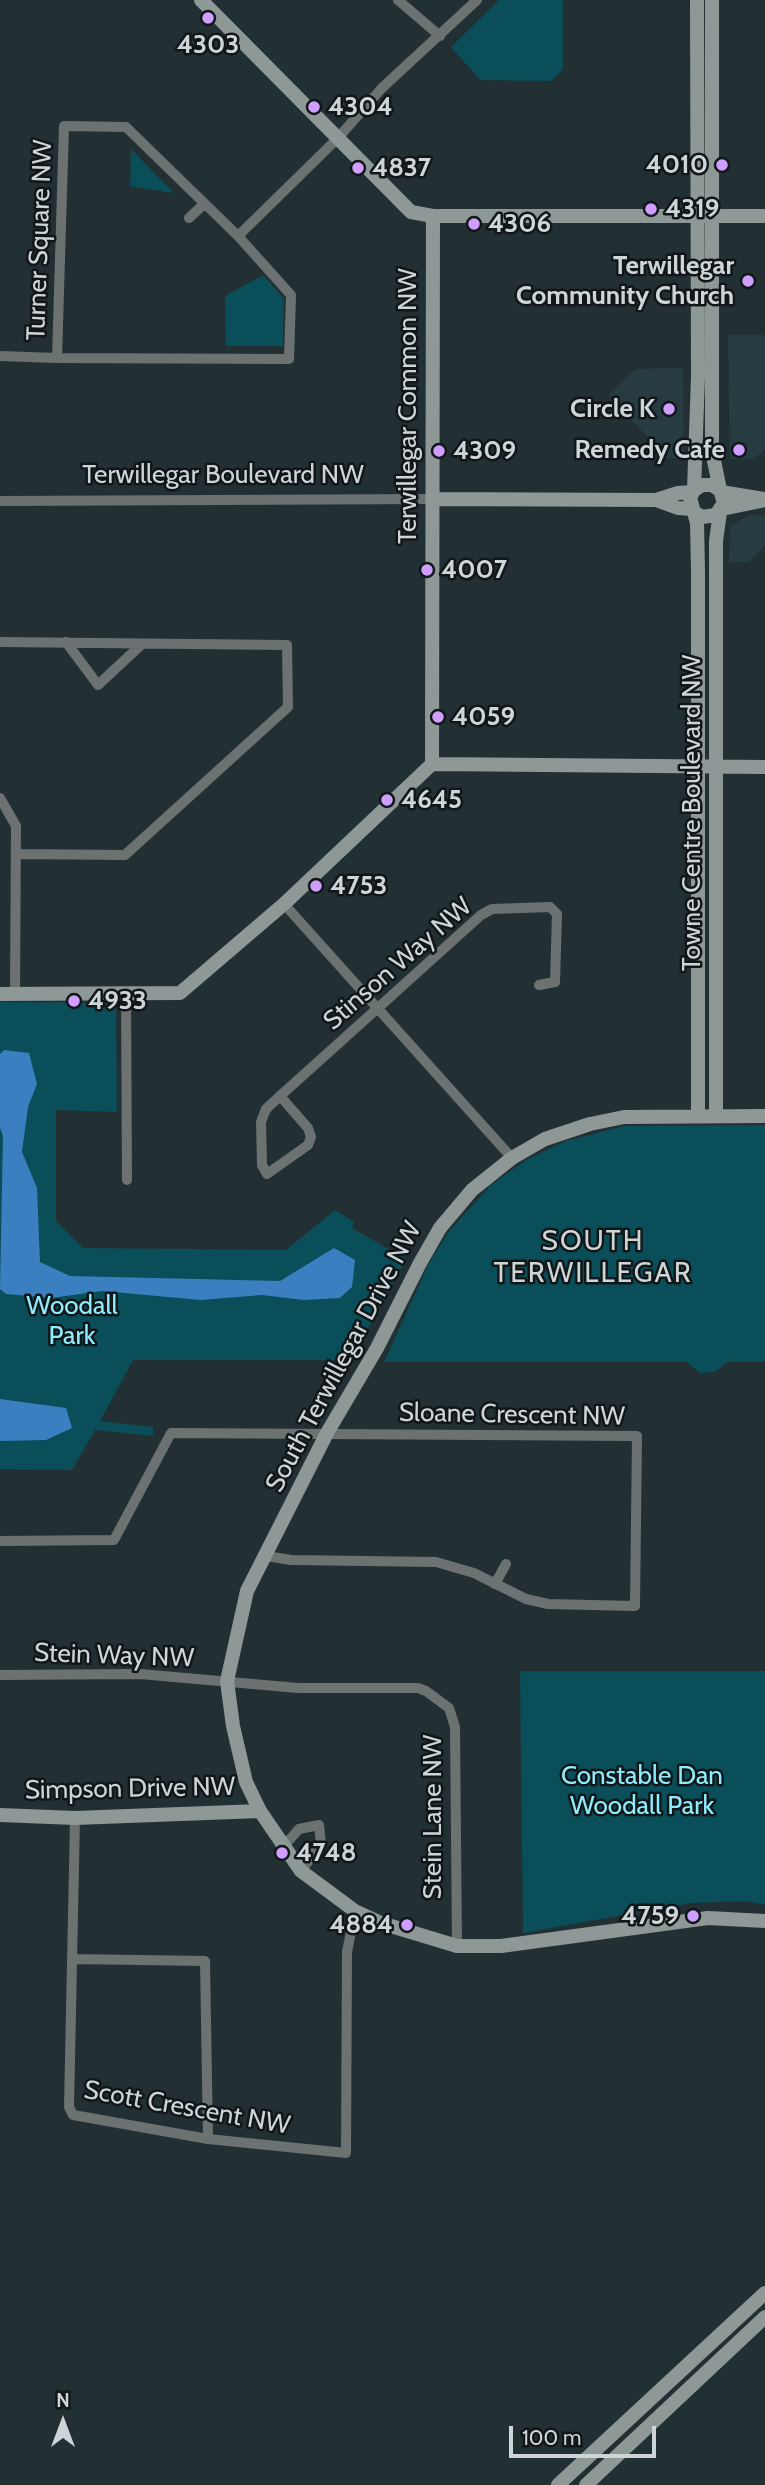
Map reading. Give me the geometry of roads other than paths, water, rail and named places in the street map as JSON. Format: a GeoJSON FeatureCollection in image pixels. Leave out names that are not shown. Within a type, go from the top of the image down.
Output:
{"type":"FeatureCollection","features":[{"type":"Feature","properties":{"kind":"street"},"geometry":{"type":"LineString","coordinates":[[201,0],[411,212],[433,216],[765,216]]}},
{"type":"Feature","properties":{"kind":"street"},"geometry":{"type":"LineString","coordinates":[[398,0],[440,36]]}},
{"type":"Feature","properties":{"kind":"street"},"geometry":{"type":"LineString","coordinates":[[238,236],[338,138],[382,88],[477,0]]}},
{"type":"Feature","properties":{"kind":"street"},"geometry":{"type":"LineString","coordinates":[[697,0],[712,451],[720,491],[724,498],[721,510]]}},
{"type":"Feature","properties":{"kind":"street"},"geometry":{"type":"LineString","coordinates":[[712,0],[698,438],[693,510],[707,518],[721,510],[736,509],[765,500]]}},
{"type":"Feature","properties":{"kind":"street","name":"Turner Square NW"},"geometry":{"type":"LineString","coordinates":[[0,356],[57,358],[289,359],[291,295],[238,236],[203,205],[126,127],[64,127],[57,358]]}},
{"type":"Feature","properties":{"kind":"street"},"geometry":{"type":"LineString","coordinates":[[189,218],[203,205]]}},
{"type":"Feature","properties":{"kind":"street","name":"Terwillegar Common NW"},"geometry":{"type":"LineString","coordinates":[[432,764],[433,216]]}},
{"type":"Feature","properties":{"kind":"street"},"geometry":{"type":"LineString","coordinates":[[693,491],[707,484],[720,491],[765,500]]}},
{"type":"Feature","properties":{"kind":"street","name":"Terwillegar Boulevard NW"},"geometry":{"type":"LineString","coordinates":[[0,501],[656,500],[693,491]]}},
{"type":"Feature","properties":{"kind":"street","name":"Terwillegar Boulevard NW"},"geometry":{"type":"LineString","coordinates":[[656,500],[693,510]]}},
{"type":"Feature","properties":{"kind":"street","name":"Towne Centre Boulevard NW"},"geometry":{"type":"LineString","coordinates":[[693,510],[697,530],[698,1115]]}},
{"type":"Feature","properties":{"kind":"street","name":"Towne Centre Boulevard NW"},"geometry":{"type":"LineString","coordinates":[[716,1115],[716,541],[721,510]]}},
{"type":"Feature","properties":{"kind":"street"},"geometry":{"type":"LineString","coordinates":[[0,642],[286,645],[288,707],[125,855],[18,854]]}},
{"type":"Feature","properties":{"kind":"street"},"geometry":{"type":"LineString","coordinates":[[66,642],[98,685],[142,644]]}},
{"type":"Feature","properties":{"kind":"street"},"geometry":{"type":"LineString","coordinates":[[0,798],[16,826],[18,854],[7,994],[173,995],[184,991],[284,904],[432,764],[765,767]]}},
{"type":"Feature","properties":{"kind":"street"},"geometry":{"type":"LineString","coordinates":[[284,904],[512,1158]]}},
{"type":"Feature","properties":{"kind":"street","name":"Stinson Way NW"},"geometry":{"type":"LineString","coordinates":[[280,1097],[309,1128],[312,1137],[308,1145],[267,1174],[262,1165],[261,1122],[266,1109],[492,909],[554,909],[557,914],[558,962],[555,982],[539,985]]}},
{"type":"Feature","properties":{"kind":"street"},"geometry":{"type":"LineString","coordinates":[[126,995],[127,1180]]}},
{"type":"Feature","properties":{"kind":"street","name":"South Terwillegar Drive NW"},"geometry":{"type":"LineString","coordinates":[[765,1116],[624,1117],[590,1124],[545,1139],[512,1158],[472,1190],[440,1228],[377,1348],[327,1433],[247,1591],[227,1681],[246,1782],[260,1811],[301,1871],[355,1911],[381,1923],[457,1946],[501,1946],[708,1918],[765,1920]]}},
{"type":"Feature","properties":{"kind":"street"},"geometry":{"type":"LineString","coordinates":[[0,1541],[114,1540],[171,1433],[327,1433]]}},
{"type":"Feature","properties":{"kind":"street","name":"Sloane Crescent NW"},"geometry":{"type":"LineString","coordinates":[[266,1556],[291,1560],[436,1562],[474,1573],[526,1599],[548,1604],[635,1606],[637,1436],[327,1433]]}},
{"type":"Feature","properties":{"kind":"street"},"geometry":{"type":"LineString","coordinates":[[495,1584],[506,1564]]}},
{"type":"Feature","properties":{"kind":"street","name":"Stein Way NW"},"geometry":{"type":"LineString","coordinates":[[0,1675],[140,1674],[227,1681]]}},
{"type":"Feature","properties":{"kind":"street","name":"Stein Lane NW"},"geometry":{"type":"LineString","coordinates":[[227,1681],[298,1688],[418,1688],[449,1709],[455,1727],[457,1946]]}},
{"type":"Feature","properties":{"kind":"street","name":"Simpson Drive NW"},"geometry":{"type":"LineString","coordinates":[[0,1815],[75,1818],[260,1811]]}},
{"type":"Feature","properties":{"kind":"street","name":"Scott Crescent NW"},"geometry":{"type":"LineString","coordinates":[[75,1818],[70,2112],[208,2138],[346,2153],[347,1952],[355,1911]]}},
{"type":"Feature","properties":{"kind":"street"},"geometry":{"type":"LineString","coordinates":[[284,1846],[299,1829],[319,1825],[321,1844],[301,1871]]}},
{"type":"Feature","properties":{"kind":"street"},"geometry":{"type":"LineString","coordinates":[[73,1959],[205,1961],[208,2138]]}},
{"type":"Feature","properties":{"kind":"street"},"geometry":{"type":"LineString","coordinates":[[558,2485],[765,2293]]}},
{"type":"Feature","properties":{"kind":"street"},"geometry":{"type":"LineString","coordinates":[[586,2485],[765,2318]]}},
{"type":"Feature","properties":{"kind":"water"},"geometry":{"type":"Polygon","coordinates":[[[4,1050],[29,1053],[37,1084],[28,1107],[22,1152],[37,1188],[40,1262],[70,1276],[280,1281],[334,1248],[355,1260],[352,1287],[340,1298],[304,1300],[262,1295],[201,1300],[102,1291],[51,1298],[6,1294],[0,1289],[3,1136],[0,1128],[0,1054],[4,1050]]]}},
{"type":"Feature","properties":{"kind":"water"},"geometry":{"type":"Polygon","coordinates":[[[0,1399],[66,1408],[72,1428],[46,1440],[0,1441],[0,1399]]]}},
{"type":"Feature","properties":{"kind":"place","name":"4303"},"geometry":{"type":"Point","coordinates":[208,18]}},
{"type":"Feature","properties":{"kind":"place","name":"4304"},"geometry":{"type":"Point","coordinates":[314,107]}},
{"type":"Feature","properties":{"kind":"place","name":"4010"},"geometry":{"type":"Point","coordinates":[722,165]}},
{"type":"Feature","properties":{"kind":"place","name":"4837"},"geometry":{"type":"Point","coordinates":[358,168]}},
{"type":"Feature","properties":{"kind":"place","name":"4319"},"geometry":{"type":"Point","coordinates":[651,209]}},
{"type":"Feature","properties":{"kind":"place","name":"4306"},"geometry":{"type":"Point","coordinates":[474,224]}},
{"type":"Feature","properties":{"kind":"place","name":"Terwillegar Community Church"},"geometry":{"type":"Point","coordinates":[748,281]}},
{"type":"Feature","properties":{"kind":"place","name":"Circle K"},"geometry":{"type":"Point","coordinates":[669,409]}},
{"type":"Feature","properties":{"kind":"place","name":"Remedy Cafe"},"geometry":{"type":"Point","coordinates":[739,450]}},
{"type":"Feature","properties":{"kind":"place","name":"4309"},"geometry":{"type":"Point","coordinates":[439,451]}},
{"type":"Feature","properties":{"kind":"place","name":"4007"},"geometry":{"type":"Point","coordinates":[427,570]}},
{"type":"Feature","properties":{"kind":"place","name":"4059"},"geometry":{"type":"Point","coordinates":[438,717]}},
{"type":"Feature","properties":{"kind":"place","name":"4645"},"geometry":{"type":"Point","coordinates":[387,800]}},
{"type":"Feature","properties":{"kind":"place","name":"4753"},"geometry":{"type":"Point","coordinates":[316,886]}},
{"type":"Feature","properties":{"kind":"place","name":"4933"},"geometry":{"type":"Point","coordinates":[74,1001]}},
{"type":"Feature","properties":{"kind":"place","name":"4748"},"geometry":{"type":"Point","coordinates":[282,1853]}},
{"type":"Feature","properties":{"kind":"place","name":"4759"},"geometry":{"type":"Point","coordinates":[693,1916]}},
{"type":"Feature","properties":{"kind":"place","name":"4884"},"geometry":{"type":"Point","coordinates":[407,1925]}},
{"type":"Feature","properties":{"kind":"district","name":"SOUTH TERWILLEGAR"},"geometry":{"type":"Point","coordinates":[593,1258]}},
{"type":"Feature","properties":{"kind":"park label","name":"Woodall Park"},"geometry":{"type":"Point","coordinates":[72,1321]}},
{"type":"Feature","properties":{"kind":"park label","name":"Constable Dan Woodall Park"},"geometry":{"type":"Point","coordinates":[642,1791]}}]}
